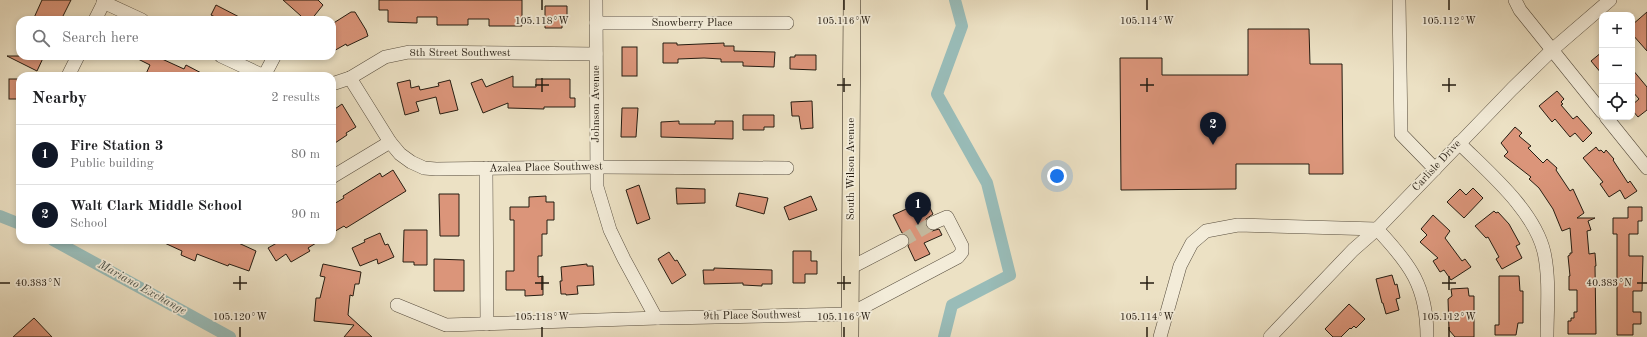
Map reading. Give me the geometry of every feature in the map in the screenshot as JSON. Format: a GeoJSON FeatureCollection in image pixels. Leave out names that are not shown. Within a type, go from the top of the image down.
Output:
{"type":"FeatureCollection","features":[{"type":"Feature","properties":{"kind":"main road","name":"South Wilson Avenue"},"geometry":{"type":"LineString","coordinates":[[850,337],[852,0]]}},
{"type":"Feature","properties":{"kind":"street","name":"Johnson Avenue"},"geometry":{"type":"LineString","coordinates":[[596,0],[597,188],[610,230],[624,259],[657,317]]}},
{"type":"Feature","properties":{"kind":"street"},"geometry":{"type":"LineString","coordinates":[[1399,0],[1401,134],[1435,169]]}},
{"type":"Feature","properties":{"kind":"street"},"geometry":{"type":"LineString","coordinates":[[1515,0],[1520,10],[1599,108]]}},
{"type":"Feature","properties":{"kind":"street","name":"Carlisle Drive"},"geometry":{"type":"LineString","coordinates":[[1270,337],[1353,250],[1377,229],[1458,143],[1552,50],[1610,0]]}},
{"type":"Feature","properties":{"kind":"street"},"geometry":{"type":"LineString","coordinates":[[97,16],[104,1],[134,16]]}},
{"type":"Feature","properties":{"kind":"street","name":"Snowberry Place"},"geometry":{"type":"LineString","coordinates":[[596,23],[788,23]]}},
{"type":"Feature","properties":{"kind":"street","name":"8th Street Southwest"},"geometry":{"type":"LineString","coordinates":[[336,83],[350,78],[385,57],[409,52],[596,54]]}},
{"type":"Feature","properties":{"kind":"street"},"geometry":{"type":"LineString","coordinates":[[70,72],[76,60]]}},
{"type":"Feature","properties":{"kind":"street"},"geometry":{"type":"LineString","coordinates":[[230,60],[255,72]]}},
{"type":"Feature","properties":{"kind":"street"},"geometry":{"type":"LineString","coordinates":[[266,72],[272,60]]}},
{"type":"Feature","properties":{"kind":"street","name":"Azalea Place Southwest"},"geometry":{"type":"LineString","coordinates":[[350,78],[390,142],[400,154],[411,162],[424,168],[596,166],[787,168]]}},
{"type":"Feature","properties":{"kind":"street"},"geometry":{"type":"LineString","coordinates":[[1608,120],[1647,168]]}},
{"type":"Feature","properties":{"kind":"street"},"geometry":{"type":"LineString","coordinates":[[336,175],[390,142]]}},
{"type":"Feature","properties":{"kind":"street"},"geometry":{"type":"LineString","coordinates":[[1458,143],[1508,190],[1527,216],[1541,241],[1546,264],[1547,337]]}},
{"type":"Feature","properties":{"kind":"street"},"geometry":{"type":"LineString","coordinates":[[486,168],[487,324]]}},
{"type":"Feature","properties":{"kind":"street"},"geometry":{"type":"LineString","coordinates":[[850,314],[958,257],[962,252],[962,246],[947,216],[933,223]]}},
{"type":"Feature","properties":{"kind":"street"},"geometry":{"type":"LineString","coordinates":[[1160,337],[1180,266],[1192,243],[1206,231],[1238,225],[1377,229],[1401,255],[1418,281],[1425,308],[1427,337]]}},
{"type":"Feature","properties":{"kind":"street"},"geometry":{"type":"LineString","coordinates":[[850,268],[902,241]]}},
{"type":"Feature","properties":{"kind":"street","name":"9th Place Southwest"},"geometry":{"type":"LineString","coordinates":[[397,304],[446,325],[657,317],[850,314]]}},
{"type":"Feature","properties":{"kind":"building"},"geometry":{"type":"Polygon","coordinates":[[[42,0],[71,0],[63,16],[35,16],[42,0]]]}},
{"type":"Feature","properties":{"kind":"building"},"geometry":{"type":"Polygon","coordinates":[[[283,0],[318,0],[323,5],[314,16],[301,16],[283,0]]]}},
{"type":"Feature","properties":{"kind":"building"},"geometry":{"type":"Polygon","coordinates":[[[379,0],[522,0],[522,26],[489,26],[489,19],[468,19],[468,25],[437,25],[437,17],[417,17],[417,23],[388,22],[388,10],[379,10],[379,0]]]}},
{"type":"Feature","properties":{"kind":"building"},"geometry":{"type":"Polygon","coordinates":[[[216,5],[237,16],[213,16],[211,15],[216,5]]]}},
{"type":"Feature","properties":{"kind":"building"},"geometry":{"type":"Polygon","coordinates":[[[545,6],[567,6],[567,21],[562,21],[562,28],[545,28],[545,6]]]}},
{"type":"Feature","properties":{"kind":"building"},"geometry":{"type":"Polygon","coordinates":[[[351,12],[355,12],[368,36],[347,46],[346,44],[336,50],[336,21],[351,12]]]}},
{"type":"Feature","properties":{"kind":"building"},"geometry":{"type":"Polygon","coordinates":[[[1647,12],[1647,51],[1635,37],[1635,22],[1647,12]]]}},
{"type":"Feature","properties":{"kind":"building"},"geometry":{"type":"Polygon","coordinates":[[[1248,29],[1309,29],[1310,64],[1342,64],[1343,174],[1309,174],[1309,164],[1236,164],[1236,189],[1121,190],[1120,58],[1162,58],[1162,75],[1248,75],[1248,29]]]}},
{"type":"Feature","properties":{"kind":"building"},"geometry":{"type":"Polygon","coordinates":[[[663,43],[677,43],[677,45],[724,43],[724,46],[734,46],[734,51],[775,52],[774,67],[743,66],[743,62],[721,62],[721,59],[704,58],[678,59],[678,63],[663,63],[663,43]]]}},
{"type":"Feature","properties":{"kind":"building"},"geometry":{"type":"Polygon","coordinates":[[[622,47],[637,47],[637,76],[622,76],[622,47]]]}},
{"type":"Feature","properties":{"kind":"building"},"geometry":{"type":"Polygon","coordinates":[[[1599,54],[1599,70],[1591,61],[1599,54]]]}},
{"type":"Feature","properties":{"kind":"building"},"geometry":{"type":"Polygon","coordinates":[[[795,55],[816,55],[816,70],[790,69],[790,57],[795,57],[795,55]]]}},
{"type":"Feature","properties":{"kind":"building"},"geometry":{"type":"Polygon","coordinates":[[[7,56],[16,56],[16,60],[42,60],[37,71],[7,56]]]}},
{"type":"Feature","properties":{"kind":"building"},"geometry":{"type":"Polygon","coordinates":[[[140,60],[164,60],[184,69],[186,65],[199,72],[147,72],[150,65],[140,60]]]}},
{"type":"Feature","properties":{"kind":"building"},"geometry":{"type":"Polygon","coordinates":[[[1635,73],[1647,87],[1647,110],[1638,117],[1635,114],[1635,102],[1639,99],[1635,94],[1635,73]]]}},
{"type":"Feature","properties":{"kind":"building"},"geometry":{"type":"Polygon","coordinates":[[[513,76],[513,87],[536,87],[536,79],[570,79],[570,98],[575,98],[575,107],[544,107],[544,109],[508,108],[508,103],[483,113],[471,83],[482,79],[486,87],[513,76]]]}},
{"type":"Feature","properties":{"kind":"building"},"geometry":{"type":"Polygon","coordinates":[[[9,79],[16,79],[16,99],[9,99],[9,79]]]}},
{"type":"Feature","properties":{"kind":"building"},"geometry":{"type":"Polygon","coordinates":[[[410,80],[411,88],[419,86],[420,90],[439,86],[438,83],[450,80],[458,110],[440,114],[436,97],[416,102],[419,111],[405,115],[397,83],[410,80]]]}},
{"type":"Feature","properties":{"kind":"building"},"geometry":{"type":"Polygon","coordinates":[[[1557,91],[1564,99],[1561,102],[1563,104],[1561,105],[1573,119],[1577,116],[1592,133],[1583,142],[1575,133],[1570,137],[1555,119],[1552,122],[1539,106],[1557,91]]]}},
{"type":"Feature","properties":{"kind":"building"},"geometry":{"type":"Polygon","coordinates":[[[812,101],[813,128],[801,129],[799,116],[792,116],[791,102],[812,101]]]}},
{"type":"Feature","properties":{"kind":"building"},"geometry":{"type":"Polygon","coordinates":[[[342,104],[356,127],[346,133],[347,135],[336,142],[336,108],[342,104]]]}},
{"type":"Feature","properties":{"kind":"building"},"geometry":{"type":"Polygon","coordinates":[[[622,108],[638,108],[636,137],[621,137],[622,108]]]}},
{"type":"Feature","properties":{"kind":"building"},"geometry":{"type":"Polygon","coordinates":[[[743,115],[774,115],[774,127],[764,127],[764,130],[743,130],[743,115]]]}},
{"type":"Feature","properties":{"kind":"building"},"geometry":{"type":"Polygon","coordinates":[[[679,121],[679,124],[715,124],[715,121],[733,121],[733,139],[661,137],[661,122],[679,121]]]}},
{"type":"Feature","properties":{"kind":"building"},"geometry":{"type":"Polygon","coordinates":[[[1515,127],[1522,133],[1519,136],[1531,146],[1528,148],[1543,163],[1547,159],[1557,168],[1556,170],[1570,191],[1573,189],[1584,213],[1577,218],[1595,218],[1588,221],[1591,230],[1587,231],[1589,254],[1595,253],[1596,334],[1568,334],[1568,321],[1571,321],[1571,318],[1574,318],[1574,312],[1577,312],[1577,290],[1569,290],[1570,276],[1568,256],[1572,253],[1570,228],[1562,231],[1553,209],[1539,188],[1529,179],[1531,177],[1504,156],[1508,152],[1501,143],[1515,127]]]}},
{"type":"Feature","properties":{"kind":"building"},"geometry":{"type":"Polygon","coordinates":[[[1596,147],[1599,151],[1601,150],[1604,153],[1606,150],[1614,159],[1613,160],[1628,183],[1630,181],[1637,191],[1625,199],[1620,190],[1609,197],[1600,184],[1603,182],[1583,158],[1596,147]]]}},
{"type":"Feature","properties":{"kind":"building"},"geometry":{"type":"Polygon","coordinates":[[[393,170],[406,191],[346,228],[344,226],[336,231],[336,203],[344,198],[343,196],[380,173],[382,177],[393,170]]]}},
{"type":"Feature","properties":{"kind":"building"},"geometry":{"type":"Polygon","coordinates":[[[639,185],[650,219],[637,224],[626,190],[639,185]]]}},
{"type":"Feature","properties":{"kind":"building"},"geometry":{"type":"Polygon","coordinates":[[[676,188],[705,189],[705,203],[677,204],[676,188]]]}},
{"type":"Feature","properties":{"kind":"building"},"geometry":{"type":"Polygon","coordinates":[[[1473,188],[1483,198],[1464,218],[1447,202],[1460,189],[1466,195],[1473,188]]]}},
{"type":"Feature","properties":{"kind":"building"},"geometry":{"type":"Polygon","coordinates":[[[739,193],[768,198],[764,214],[736,206],[739,193]]]}},
{"type":"Feature","properties":{"kind":"building"},"geometry":{"type":"Polygon","coordinates":[[[439,194],[459,194],[459,236],[440,236],[439,194]]]}},
{"type":"Feature","properties":{"kind":"building"},"geometry":{"type":"Polygon","coordinates":[[[546,196],[546,202],[554,202],[554,220],[547,220],[547,234],[542,234],[542,256],[538,256],[538,277],[543,276],[543,295],[525,296],[525,290],[506,290],[506,271],[514,271],[514,220],[510,220],[510,207],[529,207],[529,197],[546,196]]]}},
{"type":"Feature","properties":{"kind":"building"},"geometry":{"type":"Polygon","coordinates":[[[811,196],[817,210],[789,220],[784,207],[811,196]]]}},
{"type":"Feature","properties":{"kind":"building"},"geometry":{"type":"Polygon","coordinates":[[[926,200],[933,214],[926,219],[926,226],[932,231],[939,229],[942,235],[924,243],[930,254],[915,261],[908,246],[910,242],[909,238],[907,235],[902,233],[893,215],[926,200]]]}},
{"type":"Feature","properties":{"kind":"building"},"geometry":{"type":"Polygon","coordinates":[[[1628,207],[1642,207],[1642,221],[1638,221],[1638,234],[1629,234],[1629,256],[1643,256],[1642,291],[1633,291],[1633,312],[1641,312],[1641,324],[1633,324],[1633,335],[1617,335],[1617,234],[1613,234],[1613,218],[1628,218],[1628,207]]]}},
{"type":"Feature","properties":{"kind":"building"},"geometry":{"type":"Polygon","coordinates":[[[1494,211],[1496,213],[1498,212],[1509,224],[1520,244],[1516,246],[1522,258],[1502,269],[1496,259],[1499,257],[1488,237],[1486,238],[1475,226],[1494,211]]]}},
{"type":"Feature","properties":{"kind":"building"},"geometry":{"type":"Polygon","coordinates":[[[1433,215],[1450,231],[1445,238],[1462,261],[1465,259],[1471,267],[1451,280],[1444,270],[1440,272],[1433,261],[1438,258],[1420,242],[1427,235],[1421,229],[1433,215]]]}},
{"type":"Feature","properties":{"kind":"building"},"geometry":{"type":"Polygon","coordinates":[[[404,230],[427,230],[427,265],[414,265],[414,262],[403,262],[404,230]]]}},
{"type":"Feature","properties":{"kind":"building"},"geometry":{"type":"Polygon","coordinates":[[[380,233],[385,245],[388,244],[394,257],[378,264],[377,259],[360,266],[352,248],[365,242],[364,240],[380,233]]]}},
{"type":"Feature","properties":{"kind":"building"},"geometry":{"type":"Polygon","coordinates":[[[167,244],[241,244],[256,251],[249,271],[229,264],[228,266],[197,254],[195,261],[181,255],[182,251],[167,244]]]}},
{"type":"Feature","properties":{"kind":"building"},"geometry":{"type":"Polygon","coordinates":[[[275,244],[314,244],[308,248],[310,251],[291,262],[286,254],[276,261],[268,248],[275,244]]]}},
{"type":"Feature","properties":{"kind":"building"},"geometry":{"type":"Polygon","coordinates":[[[793,251],[811,251],[811,261],[817,261],[817,274],[805,274],[805,283],[793,283],[793,251]]]}},
{"type":"Feature","properties":{"kind":"building"},"geometry":{"type":"Polygon","coordinates":[[[669,252],[675,261],[677,260],[686,275],[672,284],[658,259],[669,252]]]}},
{"type":"Feature","properties":{"kind":"building"},"geometry":{"type":"Polygon","coordinates":[[[434,259],[464,260],[464,291],[434,291],[434,259]]]}},
{"type":"Feature","properties":{"kind":"building"},"geometry":{"type":"Polygon","coordinates":[[[323,264],[361,272],[359,284],[355,284],[353,296],[350,295],[348,315],[372,337],[344,337],[354,325],[314,321],[316,298],[320,298],[325,277],[320,276],[323,264]]]}},
{"type":"Feature","properties":{"kind":"building"},"geometry":{"type":"Polygon","coordinates":[[[587,264],[587,266],[593,266],[594,285],[577,286],[578,294],[561,294],[561,267],[587,264]]]}},
{"type":"Feature","properties":{"kind":"building"},"geometry":{"type":"Polygon","coordinates":[[[714,268],[772,270],[772,284],[762,284],[762,286],[743,285],[743,283],[704,284],[703,270],[714,270],[714,268]]]}},
{"type":"Feature","properties":{"kind":"building"},"geometry":{"type":"Polygon","coordinates":[[[1392,275],[1395,285],[1397,284],[1400,298],[1396,299],[1399,310],[1386,314],[1376,279],[1392,275]]]}},
{"type":"Feature","properties":{"kind":"building"},"geometry":{"type":"Polygon","coordinates":[[[1499,276],[1519,276],[1520,291],[1523,291],[1523,323],[1518,323],[1516,335],[1495,335],[1495,325],[1499,325],[1499,276]]]}},
{"type":"Feature","properties":{"kind":"building"},"geometry":{"type":"Polygon","coordinates":[[[1468,288],[1469,296],[1474,296],[1474,337],[1455,337],[1449,330],[1448,299],[1452,296],[1451,289],[1468,288]]]}},
{"type":"Feature","properties":{"kind":"building"},"geometry":{"type":"Polygon","coordinates":[[[1349,304],[1365,319],[1356,328],[1354,326],[1351,329],[1350,328],[1341,337],[1333,337],[1325,329],[1349,304]]]}},
{"type":"Feature","properties":{"kind":"building"},"geometry":{"type":"Polygon","coordinates":[[[34,318],[52,337],[13,337],[34,318]]]}},
{"type":"Feature","properties":{"kind":"waterway","name":"Mariano Exchange"},"geometry":{"type":"LineString","coordinates":[[944,337],[952,305],[1010,275],[987,183],[937,94],[962,26],[955,0]]}},
{"type":"Feature","properties":{"kind":"waterway","name":"Mariano Exchange"},"geometry":{"type":"LineString","coordinates":[[0,216],[16,222]]}},
{"type":"Feature","properties":{"kind":"waterway","name":"Mariano Exchange"},"geometry":{"type":"LineString","coordinates":[[60,244],[230,337]]}},
{"type":"Feature","properties":{"kind":"tunnel"},"geometry":{"type":"LineString","coordinates":[[902,241],[933,223]]}},
{"type":"Feature","properties":{"kind":"place","name":"Walt Clark Middle School"},"geometry":{"type":"Point","coordinates":[1213,145]}},
{"type":"Feature","properties":{"kind":"place","name":"Fire Station 3"},"geometry":{"type":"Point","coordinates":[918,225]}}]}
